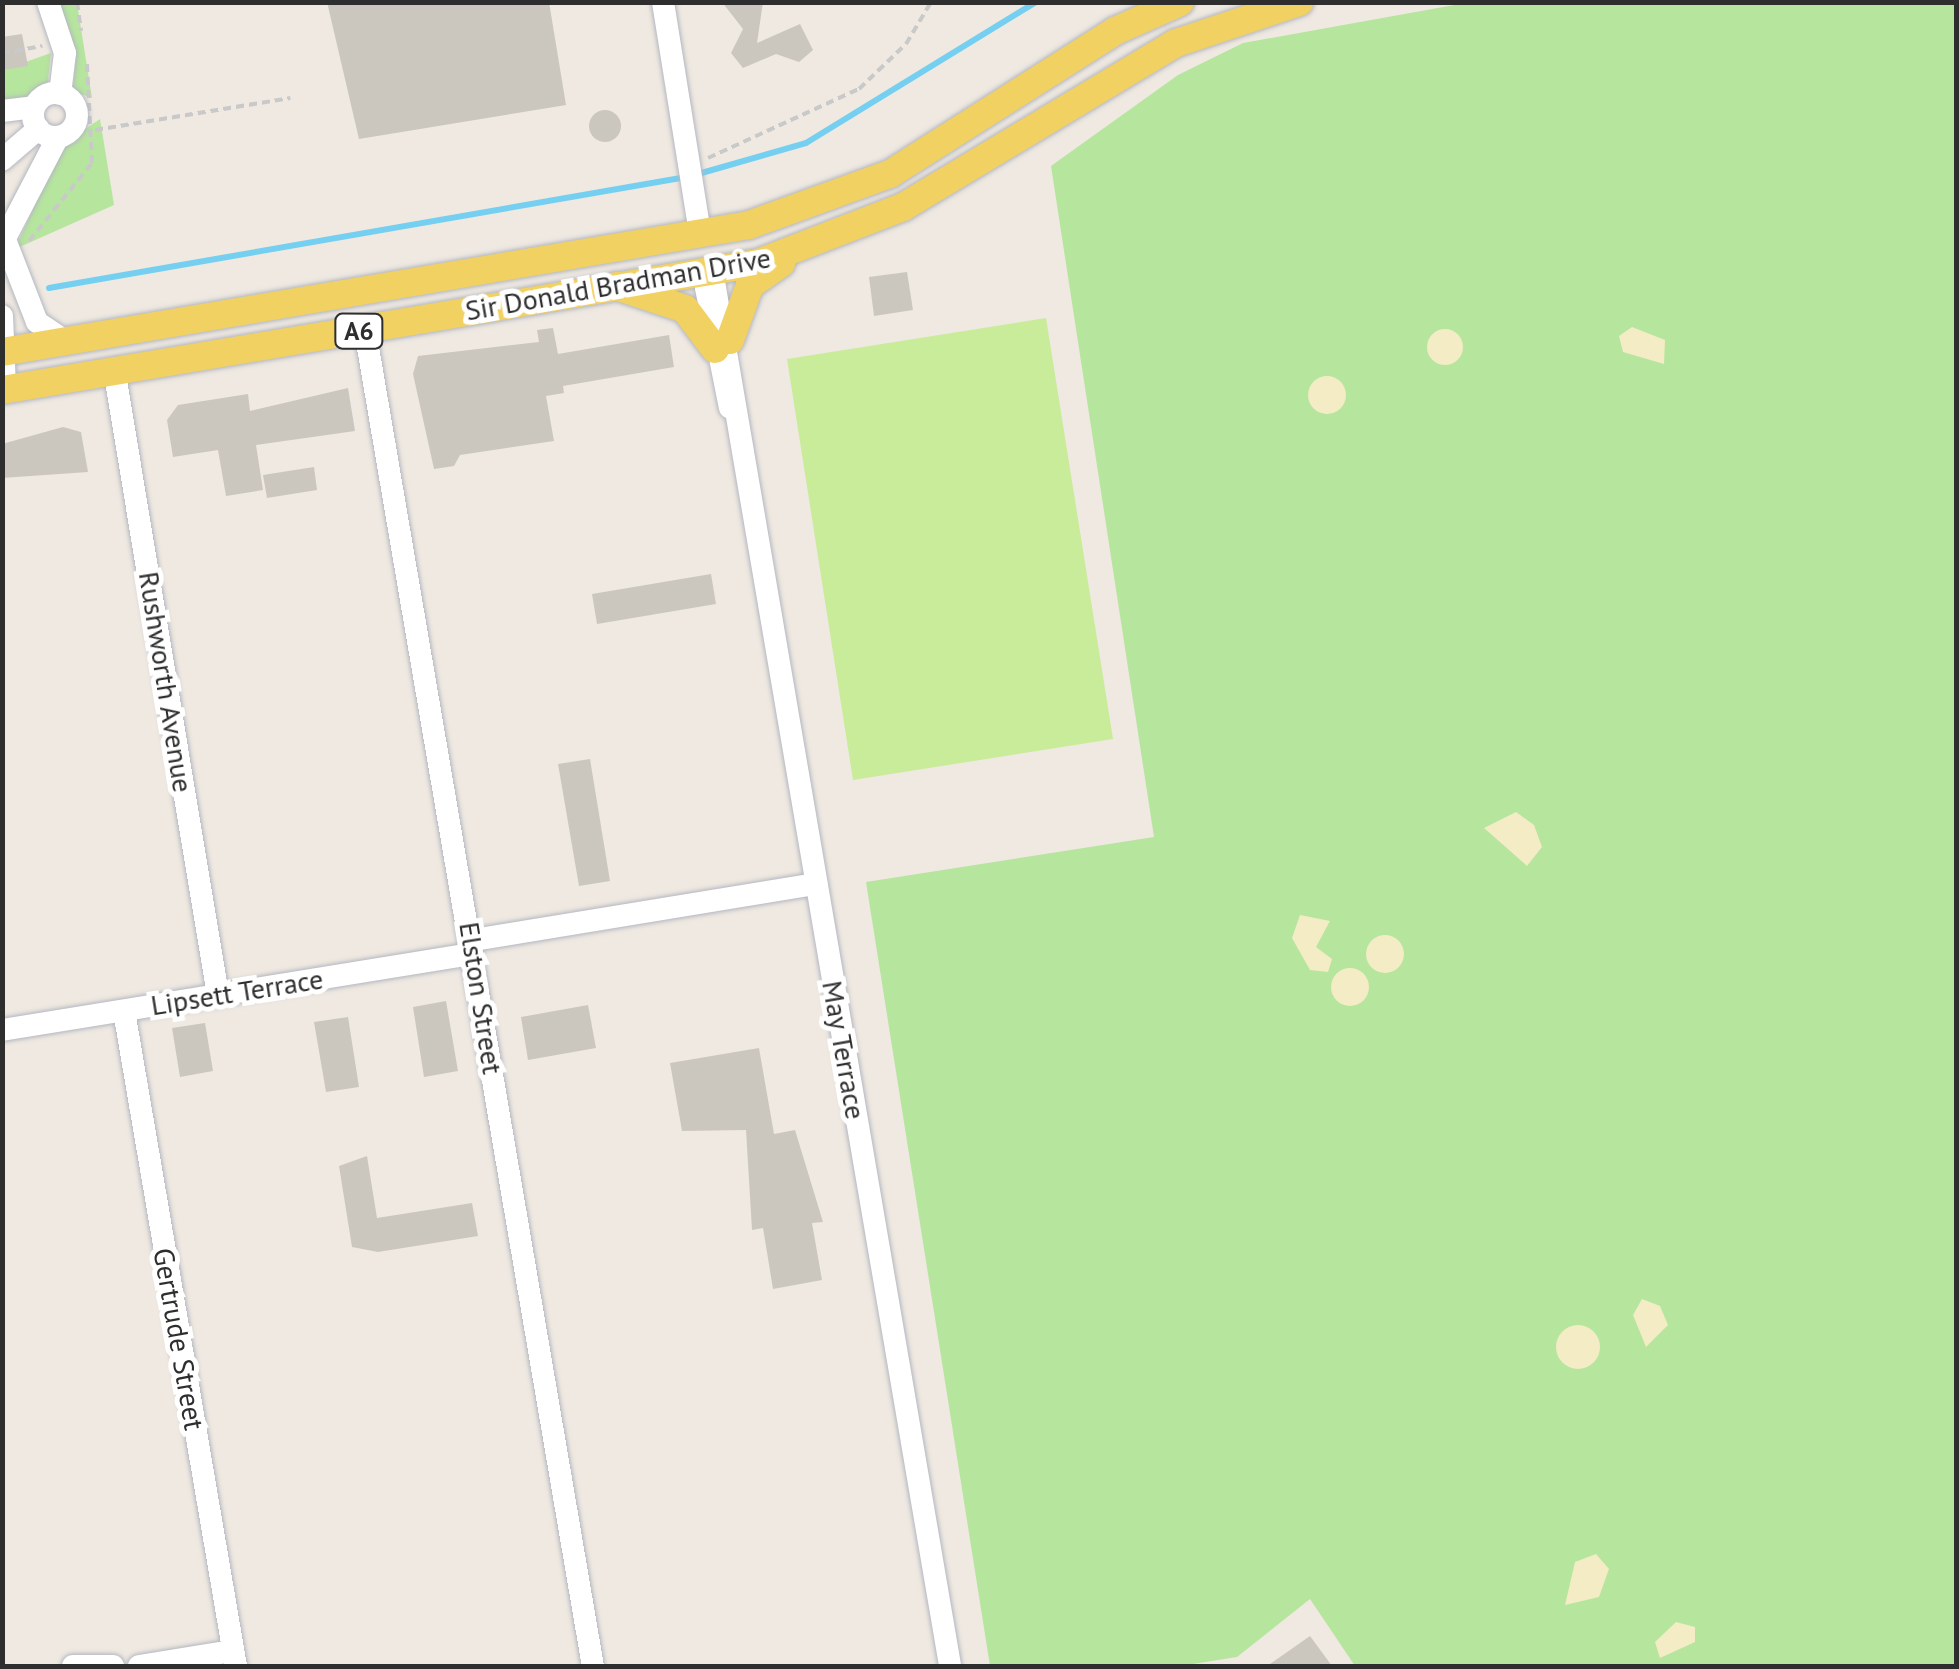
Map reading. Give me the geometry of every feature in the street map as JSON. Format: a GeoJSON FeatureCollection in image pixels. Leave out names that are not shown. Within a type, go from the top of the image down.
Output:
{"type":"FeatureCollection","features":[{"type":"Feature","properties":{"kind":"main road","name":"Sir Donald Bradman Drive"},"geometry":{"type":"LineString","coordinates":[[4,336],[67,342],[750,225],[890,174],[1115,32],[1180,2]]}},
{"type":"Feature","properties":{"kind":"main road","name":"Sir Donald Bradman Drive"},"geometry":{"type":"LineString","coordinates":[[3,388],[712,270],[808,247],[983,164],[1176,43],[1299,2]]}},
{"type":"Feature","properties":{"kind":"main road"},"geometry":{"type":"LineString","coordinates":[[628,245],[712,270],[750,225]]}},
{"type":"Feature","properties":{"kind":"main road"},"geometry":{"type":"LineString","coordinates":[[610,285],[685,309],[723,344],[750,285],[808,247]]}},
{"type":"Feature","properties":{"kind":"street"},"geometry":{"type":"LineString","coordinates":[[48,2],[65,53],[60,94],[43,125],[8,253],[37,322],[67,342]]}},
{"type":"Feature","properties":{"kind":"street"},"geometry":{"type":"LineString","coordinates":[[663,2],[700,233]]}},
{"type":"Feature","properties":{"kind":"street"},"geometry":{"type":"LineString","coordinates":[[2,160],[43,125],[77,115],[60,94]]}},
{"type":"Feature","properties":{"kind":"street"},"geometry":{"type":"LineString","coordinates":[[2,112],[43,125]]}},
{"type":"Feature","properties":{"kind":"street","name":"May Terrace"},"geometry":{"type":"LineString","coordinates":[[712,270],[950,1666]]}},
{"type":"Feature","properties":{"kind":"street","name":"Elston Street"},"geometry":{"type":"LineString","coordinates":[[365,330],[594,1666]]}},
{"type":"Feature","properties":{"kind":"street"},"geometry":{"type":"LineString","coordinates":[[3,388],[4,336]]}},
{"type":"Feature","properties":{"kind":"street","name":"Rushworth Avenue"},"geometry":{"type":"LineString","coordinates":[[114,369],[218,995]]}},
{"type":"Feature","properties":{"kind":"street","name":"Lipsett Terrace"},"geometry":{"type":"LineString","coordinates":[[2,1030],[218,995],[816,884]]}},
{"type":"Feature","properties":{"kind":"street","name":"Gertrude Street"},"geometry":{"type":"LineString","coordinates":[[124,1011],[235,1659]]}},
{"type":"Feature","properties":{"kind":"street"},"geometry":{"type":"LineString","coordinates":[[140,1666],[235,1659]]}},
{"type":"Feature","properties":{"kind":"street"},"geometry":{"type":"LineString","coordinates":[[73,1666],[114,1666]]}},
{"type":"Feature","properties":{"kind":"path"},"geometry":{"type":"LineString","coordinates":[[689,164],[784,131],[859,89],[906,44],[931,2]]}},
{"type":"Feature","properties":{"kind":"path"},"geometry":{"type":"LineString","coordinates":[[8,253],[92,164],[95,130],[86,59]]}},
{"type":"Feature","properties":{"kind":"path"},"geometry":{"type":"LineString","coordinates":[[95,130],[290,98]]}},
{"type":"Feature","properties":{"kind":"green space"},"geometry":{"type":"Polygon","coordinates":[[[1471,2],[1956,3],[1956,1666],[1355,1666],[1310,1599],[1237,1657],[1180,1666],[990,1666],[866,882],[1154,837],[1051,166],[1178,75],[1243,43],[1471,2]]]}},
{"type":"Feature","properties":{"kind":"green space"},"geometry":{"type":"Polygon","coordinates":[[[59,3],[77,3],[92,98],[73,91],[76,53],[59,3]]]}},
{"type":"Feature","properties":{"kind":"green space"},"geometry":{"type":"Polygon","coordinates":[[[51,53],[47,89],[3,109],[3,70],[51,53]]]}},
{"type":"Feature","properties":{"kind":"green space"},"geometry":{"type":"Polygon","coordinates":[[[100,119],[114,205],[15,249],[62,145],[100,119]]]}},
{"type":"Feature","properties":{"kind":"green space"},"geometry":{"type":"Polygon","coordinates":[[[1046,318],[1113,739],[853,780],[787,359],[1046,318]]]}},
{"type":"Feature","properties":{"kind":"sand"},"geometry":{"type":"Polygon","coordinates":[[[1632,327],[1665,340],[1664,364],[1623,352],[1619,336],[1632,327]]]}},
{"type":"Feature","properties":{"kind":"sand"},"geometry":{"type":"Polygon","coordinates":[[[1445,329],[1458,334],[1463,347],[1458,360],[1445,365],[1432,360],[1427,347],[1432,334],[1445,329]]]}},
{"type":"Feature","properties":{"kind":"sand"},"geometry":{"type":"Polygon","coordinates":[[[1327,376],[1340,382],[1346,395],[1340,408],[1327,414],[1314,408],[1308,395],[1314,382],[1327,376]]]}},
{"type":"Feature","properties":{"kind":"sand"},"geometry":{"type":"Polygon","coordinates":[[[1516,812],[1534,825],[1542,847],[1527,866],[1484,828],[1516,812]]]}},
{"type":"Feature","properties":{"kind":"sand"},"geometry":{"type":"Polygon","coordinates":[[[1300,915],[1330,921],[1316,947],[1332,959],[1328,972],[1310,970],[1292,938],[1300,915]]]}},
{"type":"Feature","properties":{"kind":"sand"},"geometry":{"type":"Polygon","coordinates":[[[1385,935],[1398,941],[1404,954],[1398,967],[1385,973],[1372,967],[1366,954],[1372,941],[1385,935]]]}},
{"type":"Feature","properties":{"kind":"sand"},"geometry":{"type":"Polygon","coordinates":[[[1350,968],[1363,974],[1369,987],[1363,1000],[1350,1006],[1337,1000],[1331,987],[1337,974],[1350,968]]]}},
{"type":"Feature","properties":{"kind":"sand"},"geometry":{"type":"Polygon","coordinates":[[[1642,1299],[1660,1306],[1668,1325],[1646,1347],[1633,1315],[1642,1299]]]}},
{"type":"Feature","properties":{"kind":"sand"},"geometry":{"type":"Polygon","coordinates":[[[1578,1325],[1593,1332],[1600,1347],[1593,1362],[1578,1369],[1563,1362],[1556,1347],[1563,1332],[1578,1325]]]}},
{"type":"Feature","properties":{"kind":"sand"},"geometry":{"type":"Polygon","coordinates":[[[1596,1554],[1609,1569],[1599,1597],[1565,1605],[1575,1562],[1596,1554]]]}},
{"type":"Feature","properties":{"kind":"sand"},"geometry":{"type":"Polygon","coordinates":[[[1676,1622],[1695,1627],[1695,1642],[1660,1658],[1655,1642],[1676,1622]]]}},
{"type":"Feature","properties":{"kind":"building"},"geometry":{"type":"Polygon","coordinates":[[[327,2],[549,2],[566,105],[359,139],[327,2]]]}},
{"type":"Feature","properties":{"kind":"building"},"geometry":{"type":"Polygon","coordinates":[[[722,2],[763,2],[757,43],[800,24],[813,50],[799,62],[776,54],[743,68],[731,53],[743,29],[722,2]]]}},
{"type":"Feature","properties":{"kind":"building"},"geometry":{"type":"Polygon","coordinates":[[[22,34],[28,66],[2,70],[2,37],[22,34]]]}},
{"type":"Feature","properties":{"kind":"building"},"geometry":{"type":"Polygon","coordinates":[[[605,110],[617,114],[621,126],[617,138],[605,142],[593,138],[589,126],[593,114],[605,110]]]}},
{"type":"Feature","properties":{"kind":"building"},"geometry":{"type":"Polygon","coordinates":[[[907,272],[913,310],[874,316],[869,277],[907,272]]]}},
{"type":"Feature","properties":{"kind":"building"},"geometry":{"type":"Polygon","coordinates":[[[553,328],[558,354],[669,335],[674,367],[563,386],[564,393],[546,396],[554,441],[460,455],[454,466],[434,469],[413,374],[418,356],[539,342],[537,330],[553,328]]]}},
{"type":"Feature","properties":{"kind":"building"},"geometry":{"type":"Polygon","coordinates":[[[348,388],[355,431],[256,445],[263,490],[226,496],[218,450],[173,457],[167,420],[178,405],[248,394],[250,411],[348,388]]]}},
{"type":"Feature","properties":{"kind":"building"},"geometry":{"type":"Polygon","coordinates":[[[63,427],[81,432],[88,472],[2,478],[2,444],[63,427]]]}},
{"type":"Feature","properties":{"kind":"building"},"geometry":{"type":"Polygon","coordinates":[[[314,467],[317,490],[267,498],[263,475],[314,467]]]}},
{"type":"Feature","properties":{"kind":"building"},"geometry":{"type":"Polygon","coordinates":[[[711,574],[716,604],[597,624],[592,594],[711,574]]]}},
{"type":"Feature","properties":{"kind":"building"},"geometry":{"type":"Polygon","coordinates":[[[590,759],[610,881],[579,886],[558,764],[590,759]]]}},
{"type":"Feature","properties":{"kind":"building"},"geometry":{"type":"Polygon","coordinates":[[[446,1001],[458,1071],[424,1077],[413,1007],[446,1001]]]}},
{"type":"Feature","properties":{"kind":"building"},"geometry":{"type":"Polygon","coordinates":[[[588,1005],[596,1048],[528,1060],[521,1017],[588,1005]]]}},
{"type":"Feature","properties":{"kind":"building"},"geometry":{"type":"Polygon","coordinates":[[[348,1017],[359,1087],[326,1092],[314,1022],[348,1017]]]}},
{"type":"Feature","properties":{"kind":"building"},"geometry":{"type":"Polygon","coordinates":[[[205,1023],[213,1071],[180,1077],[172,1028],[205,1023]]]}},
{"type":"Feature","properties":{"kind":"building"},"geometry":{"type":"Polygon","coordinates":[[[759,1048],[774,1134],[795,1130],[823,1222],[812,1223],[822,1280],[773,1289],[763,1228],[752,1230],[746,1130],[682,1131],[670,1063],[759,1048]]]}},
{"type":"Feature","properties":{"kind":"building"},"geometry":{"type":"Polygon","coordinates":[[[367,1156],[377,1218],[472,1203],[478,1236],[378,1252],[352,1247],[339,1166],[367,1156]]]}},
{"type":"Feature","properties":{"kind":"building"},"geometry":{"type":"Polygon","coordinates":[[[1310,1636],[1332,1666],[1267,1666],[1310,1636]]]}},
{"type":"Feature","properties":{"kind":"waterway"},"geometry":{"type":"LineString","coordinates":[[698,174],[806,143],[1036,2]]}},
{"type":"Feature","properties":{"kind":"waterway"},"geometry":{"type":"LineString","coordinates":[[49,288],[686,177]]}}]}
